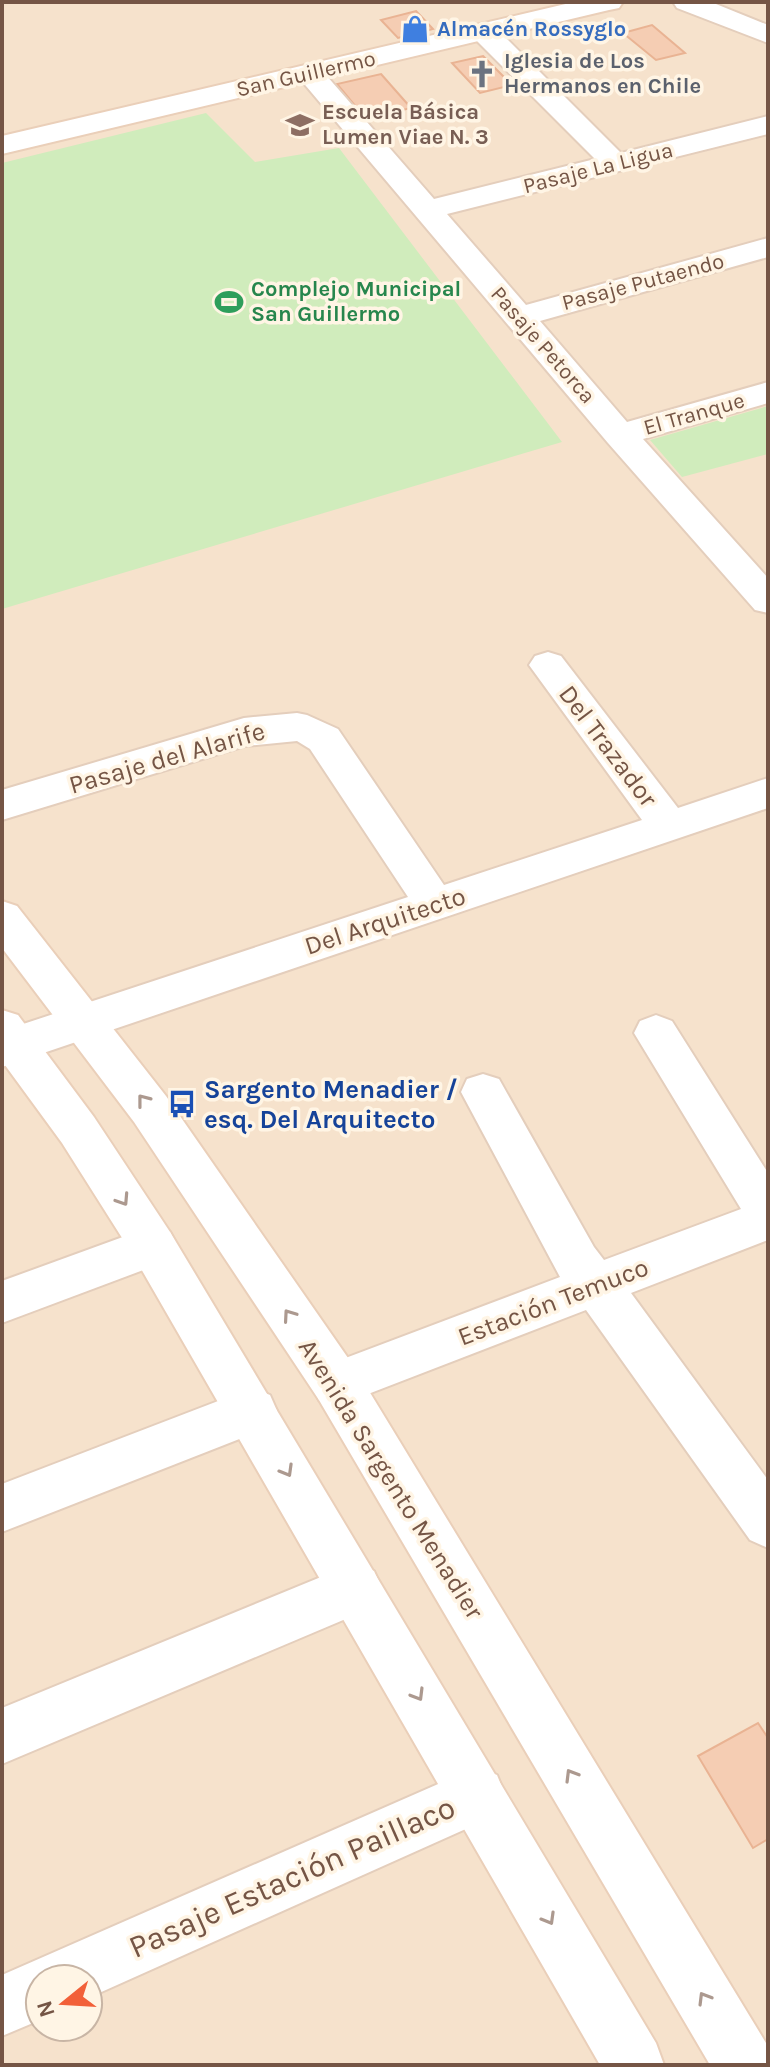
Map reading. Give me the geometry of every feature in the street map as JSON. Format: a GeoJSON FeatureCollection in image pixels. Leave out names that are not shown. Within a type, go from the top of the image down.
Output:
{"type":"FeatureCollection","features":[{"type":"Feature","properties":{"kind":"street","name":"San Guillermo"},"geometry":{"type":"LineString","coordinates":[[2,145],[609,2]]}},
{"type":"Feature","properties":{"kind":"street"},"geometry":{"type":"LineString","coordinates":[[687,2],[768,35]]}},
{"type":"Feature","properties":{"kind":"street"},"geometry":{"type":"LineString","coordinates":[[484,32],[615,163]]}},
{"type":"Feature","properties":{"kind":"street","name":"Pasaje Petorca"},"geometry":{"type":"LineString","coordinates":[[309,73],[620,435],[768,601]]}},
{"type":"Feature","properties":{"kind":"street","name":"Pasaje La Ligua"},"geometry":{"type":"LineString","coordinates":[[427,210],[768,125]]}},
{"type":"Feature","properties":{"kind":"street","name":"Pasaje Putaendo"},"geometry":{"type":"LineString","coordinates":[[518,317],[768,247]]}},
{"type":"Feature","properties":{"kind":"street","name":"El Tranque"},"geometry":{"type":"LineString","coordinates":[[620,435],[768,392]]}},
{"type":"Feature","properties":{"kind":"street","name":"Del Trazador"},"geometry":{"type":"LineString","coordinates":[[548,665],[669,826]]}},
{"type":"Feature","properties":{"kind":"street","name":"Pasaje del Alarife"},"geometry":{"type":"LineString","coordinates":[[2,805],[234,735],[281,727],[307,729],[324,739],[435,905]]}},
{"type":"Feature","properties":{"kind":"street","name":"Del Arquitecto"},"geometry":{"type":"LineString","coordinates":[[6,1040],[83,1023],[768,793]]}},
{"type":"Feature","properties":{"kind":"street","name":"Avenida Sargento Menadier"},"geometry":{"type":"LineString","coordinates":[[2,917],[150,1109],[337,1384],[744,2065]]}},
{"type":"Feature","properties":{"kind":"street"},"geometry":{"type":"LineString","coordinates":[[656,1033],[755,1192],[768,1205]]}},
{"type":"Feature","properties":{"kind":"street"},"geometry":{"type":"LineString","coordinates":[[6,1040],[78,1130],[153,1246],[634,2065]]}},
{"type":"Feature","properties":{"kind":"street"},"geometry":{"type":"LineString","coordinates":[[483,1092],[577,1262],[768,1523]]}},
{"type":"Feature","properties":{"kind":"street","name":"Estación Temuco"},"geometry":{"type":"LineString","coordinates":[[337,1384],[768,1219]]}},
{"type":"Feature","properties":{"kind":"street"},"geometry":{"type":"LineString","coordinates":[[2,1302],[153,1246]]}},
{"type":"Feature","properties":{"kind":"street"},"geometry":{"type":"LineString","coordinates":[[2,1508],[252,1411]]}},
{"type":"Feature","properties":{"kind":"street"},"geometry":{"type":"LineString","coordinates":[[2,1736],[355,1589]]}},
{"type":"Feature","properties":{"kind":"street","name":"Pasaje Estación Paillaco"},"geometry":{"type":"LineString","coordinates":[[99,1963],[477,1795]]}},
{"type":"Feature","properties":{"kind":"street"},"geometry":{"type":"LineString","coordinates":[[2,2006],[24,1996]]}},
{"type":"Feature","properties":{"kind":"shaded area"},"geometry":{"type":"Polygon","coordinates":[[[2,2],[768,2],[768,2065],[2,2065],[2,2]]]}},
{"type":"Feature","properties":{"kind":"green space","name":"Complejo Municipal San Guillermo"},"geometry":{"type":"Polygon","coordinates":[[[206,113],[255,162],[339,148],[562,442],[2,609],[2,163],[206,113]]]}},
{"type":"Feature","properties":{"kind":"green space"},"geometry":{"type":"Polygon","coordinates":[[[768,406],[768,454],[682,477],[650,440],[768,406]]]}},
{"type":"Feature","properties":{"kind":"building"},"geometry":{"type":"Polygon","coordinates":[[[416,11],[433,29],[398,38],[381,20],[416,11]]]}},
{"type":"Feature","properties":{"kind":"building"},"geometry":{"type":"Polygon","coordinates":[[[652,25],[685,53],[656,60],[623,33],[652,25]]]}},
{"type":"Feature","properties":{"kind":"building","name":"Iglesia de Los Hermanos en Chile"},"geometry":{"type":"Polygon","coordinates":[[[483,56],[512,85],[480,93],[452,63],[483,56]]]}},
{"type":"Feature","properties":{"kind":"building"},"geometry":{"type":"Polygon","coordinates":[[[381,74],[411,108],[366,119],[337,84],[381,74]]]}},
{"type":"Feature","properties":{"kind":"building"},"geometry":{"type":"Polygon","coordinates":[[[758,1723],[768,1738],[768,1839],[753,1848],[698,1756],[758,1723]]]}},
{"type":"Feature","properties":{"kind":"place","name":"Almacén Rossyglo"},"geometry":{"type":"Point","coordinates":[415,29]}},
{"type":"Feature","properties":{"kind":"place","name":"Iglesia de Los Hermanos en Chile"},"geometry":{"type":"Point","coordinates":[482,74]}},
{"type":"Feature","properties":{"kind":"place","name":"Escuela Básica Lumen Viae N. 3"},"geometry":{"type":"Point","coordinates":[300,125]}},
{"type":"Feature","properties":{"kind":"place","name":"Complejo Municipal San Guillermo"},"geometry":{"type":"Point","coordinates":[229,302]}},
{"type":"Feature","properties":{"kind":"place","name":"Sargento Menadier / esq. Del Arquitecto"},"geometry":{"type":"Point","coordinates":[182,1104]}}]}
